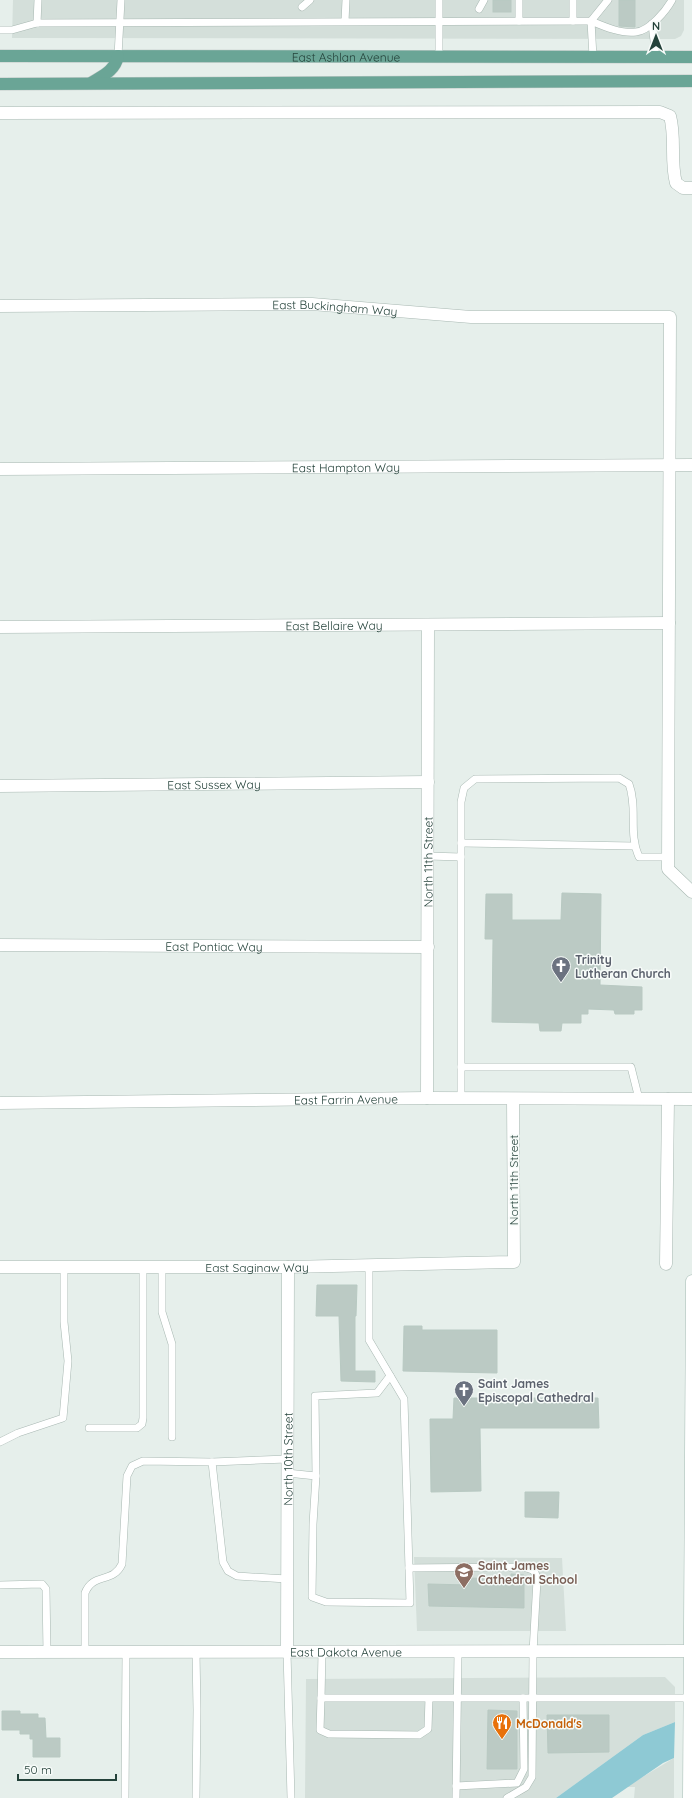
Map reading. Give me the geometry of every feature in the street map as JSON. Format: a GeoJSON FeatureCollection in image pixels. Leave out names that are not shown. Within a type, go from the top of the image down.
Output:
{"type":"FeatureCollection","features":[{"type":"Feature","properties":{"kind":"main road","name":"East Ashlan Avenue"},"geometry":{"type":"LineString","coordinates":[[0,56],[439,58],[692,57]]}},
{"type":"Feature","properties":{"kind":"main road"},"geometry":{"type":"LineString","coordinates":[[90,83],[113,68],[117,62],[118,56]]}},
{"type":"Feature","properties":{"kind":"main road"},"geometry":{"type":"LineString","coordinates":[[0,84],[692,81]]}},
{"type":"Feature","properties":{"kind":"street"},"geometry":{"type":"LineString","coordinates":[[0,113],[660,112],[670,116],[673,128],[673,173],[676,183],[683,188],[692,188]]}},
{"type":"Feature","properties":{"kind":"street","name":"East Buckingham Way"},"geometry":{"type":"LineString","coordinates":[[0,306],[312,304],[471,317],[670,317],[669,465]]}},
{"type":"Feature","properties":{"kind":"street"},"geometry":{"type":"LineString","coordinates":[[669,465],[668,863],[692,892]]}},
{"type":"Feature","properties":{"kind":"street","name":"East Hampton Way"},"geometry":{"type":"LineString","coordinates":[[0,469],[692,465]]}},
{"type":"Feature","properties":{"kind":"street","name":"East Bellaire Way"},"geometry":{"type":"LineString","coordinates":[[0,627],[669,624]]}},
{"type":"Feature","properties":{"kind":"street","name":"North 11th Street"},"geometry":{"type":"LineString","coordinates":[[426,1098],[428,948],[428,625]]}},
{"type":"Feature","properties":{"kind":"street","name":"East Sussex Way"},"geometry":{"type":"LineString","coordinates":[[0,786],[428,782]]}},
{"type":"Feature","properties":{"kind":"street","name":"East Pontiac Way"},"geometry":{"type":"LineString","coordinates":[[0,945],[428,948]]}},
{"type":"Feature","properties":{"kind":"street","name":"East Farrin Avenue"},"geometry":{"type":"LineString","coordinates":[[0,1103],[426,1098],[692,1099]]}},
{"type":"Feature","properties":{"kind":"street","name":"North 11th Street"},"geometry":{"type":"LineString","coordinates":[[513,1099],[514,1262]]}},
{"type":"Feature","properties":{"kind":"street"},"geometry":{"type":"LineString","coordinates":[[666,1264],[668,1099]]}},
{"type":"Feature","properties":{"kind":"street","name":"East Saginaw Way"},"geometry":{"type":"LineString","coordinates":[[0,1267],[288,1267],[514,1262]]}},
{"type":"Feature","properties":{"kind":"street","name":"North 10th Street"},"geometry":{"type":"LineString","coordinates":[[286,1652],[288,1267]]}},
{"type":"Feature","properties":{"kind":"street"},"geometry":{"type":"LineString","coordinates":[[689,1798],[692,1281]]}},
{"type":"Feature","properties":{"kind":"street","name":"East Dakota Avenue"},"geometry":{"type":"LineString","coordinates":[[0,1652],[691,1652]]}},
{"type":"Feature","properties":{"kind":"lane"},"geometry":{"type":"LineString","coordinates":[[37,23],[38,0]]}},
{"type":"Feature","properties":{"kind":"lane"},"geometry":{"type":"LineString","coordinates":[[118,56],[121,24],[121,0]]}},
{"type":"Feature","properties":{"kind":"lane"},"geometry":{"type":"LineString","coordinates":[[302,7],[310,0]]}},
{"type":"Feature","properties":{"kind":"lane"},"geometry":{"type":"LineString","coordinates":[[346,0],[346,21]]}},
{"type":"Feature","properties":{"kind":"lane"},"geometry":{"type":"LineString","coordinates":[[439,0],[439,58]]}},
{"type":"Feature","properties":{"kind":"lane"},"geometry":{"type":"LineString","coordinates":[[479,9],[484,0]]}},
{"type":"Feature","properties":{"kind":"lane"},"geometry":{"type":"LineString","coordinates":[[519,0],[519,21]]}},
{"type":"Feature","properties":{"kind":"lane"},"geometry":{"type":"LineString","coordinates":[[573,0],[573,21]]}},
{"type":"Feature","properties":{"kind":"lane"},"geometry":{"type":"LineString","coordinates":[[592,57],[592,21],[608,0]]}},
{"type":"Feature","properties":{"kind":"lane"},"geometry":{"type":"LineString","coordinates":[[0,30],[12,30],[37,23],[121,24],[346,21],[592,21],[610,29],[637,32],[652,24],[665,12],[672,0]]}},
{"type":"Feature","properties":{"kind":"lane"},"geometry":{"type":"LineString","coordinates":[[652,24],[656,57]]}},
{"type":"Feature","properties":{"kind":"lane"},"geometry":{"type":"LineString","coordinates":[[461,1098],[461,802],[464,788],[475,779],[619,778],[629,784],[632,793],[634,846],[639,857],[668,863]]}},
{"type":"Feature","properties":{"kind":"lane"},"geometry":{"type":"LineString","coordinates":[[461,843],[634,846]]}},
{"type":"Feature","properties":{"kind":"lane"},"geometry":{"type":"LineString","coordinates":[[428,856],[461,857]]}},
{"type":"Feature","properties":{"kind":"lane"},"geometry":{"type":"LineString","coordinates":[[461,1067],[631,1067],[639,1099]]}},
{"type":"Feature","properties":{"kind":"lane"},"geometry":{"type":"LineString","coordinates":[[369,1265],[369,1340],[404,1399],[410,1603],[326,1602],[312,1597],[313,1524],[316,1476],[315,1396],[377,1393],[390,1376]]}},
{"type":"Feature","properties":{"kind":"lane"},"geometry":{"type":"LineString","coordinates":[[0,1442],[18,1433],[63,1418],[68,1361],[64,1322],[64,1267]]}},
{"type":"Feature","properties":{"kind":"lane"},"geometry":{"type":"LineString","coordinates":[[89,1428],[137,1428],[142,1424],[144,1418],[143,1267]]}},
{"type":"Feature","properties":{"kind":"lane"},"geometry":{"type":"LineString","coordinates":[[162,1267],[162,1312],[172,1344],[172,1437]]}},
{"type":"Feature","properties":{"kind":"lane"},"geometry":{"type":"LineString","coordinates":[[85,1653],[85,1593],[88,1585],[93,1581],[114,1575],[119,1571],[122,1564],[127,1476],[132,1466],[143,1461],[212,1462],[287,1459]]}},
{"type":"Feature","properties":{"kind":"lane"},"geometry":{"type":"LineString","coordinates":[[212,1462],[223,1562],[228,1571],[237,1576],[287,1579]]}},
{"type":"Feature","properties":{"kind":"lane"},"geometry":{"type":"LineString","coordinates":[[287,1473],[316,1476]]}},
{"type":"Feature","properties":{"kind":"lane"},"geometry":{"type":"LineString","coordinates":[[409,1568],[522,1568],[533,1570],[536,1574],[537,1580],[533,1652],[532,1777],[526,1787],[507,1798]]}},
{"type":"Feature","properties":{"kind":"lane"},"geometry":{"type":"LineString","coordinates":[[0,1585],[42,1584],[46,1589],[47,1653]]}},
{"type":"Feature","properties":{"kind":"lane"},"geometry":{"type":"LineString","coordinates":[[196,1652],[196,1798]]}},
{"type":"Feature","properties":{"kind":"lane"},"geometry":{"type":"LineString","coordinates":[[286,1652],[291,1798]]}},
{"type":"Feature","properties":{"kind":"lane"},"geometry":{"type":"LineString","coordinates":[[322,1652],[320,1730],[329,1734],[419,1735],[428,1729],[429,1698]]}},
{"type":"Feature","properties":{"kind":"lane"},"geometry":{"type":"LineString","coordinates":[[456,1798],[458,1652]]}},
{"type":"Feature","properties":{"kind":"lane"},"geometry":{"type":"LineString","coordinates":[[125,1798],[126,1653]]}},
{"type":"Feature","properties":{"kind":"lane"},"geometry":{"type":"LineString","coordinates":[[321,1698],[690,1698]]}},
{"type":"Feature","properties":{"kind":"lane"},"geometry":{"type":"LineString","coordinates":[[456,1786],[517,1783],[524,1769],[523,1698]]}},
{"type":"Feature","properties":{"kind":"shaded area"},"geometry":{"type":"Polygon","coordinates":[[[13,0],[684,0],[684,30],[681,36],[675,39],[12,38],[13,0]]]}},
{"type":"Feature","properties":{"kind":"shaded area"},"geometry":{"type":"Polygon","coordinates":[[[414,1557],[562,1558],[566,1631],[417,1631],[414,1557]]]}},
{"type":"Feature","properties":{"kind":"shaded area"},"geometry":{"type":"Polygon","coordinates":[[[665,1677],[675,1687],[675,1722],[643,1735],[556,1798],[305,1798],[306,1679],[665,1677]]]}},
{"type":"Feature","properties":{"kind":"shaded area"},"geometry":{"type":"Polygon","coordinates":[[[674,1758],[674,1798],[634,1798],[635,1787],[626,1787],[674,1758]]]}},
{"type":"Feature","properties":{"kind":"water"},"geometry":{"type":"Polygon","coordinates":[[[675,1722],[674,1758],[663,1763],[612,1798],[556,1798],[643,1735],[675,1722]]]}},
{"type":"Feature","properties":{"kind":"building"},"geometry":{"type":"Polygon","coordinates":[[[493,0],[511,0],[511,12],[493,12],[493,0]]]}},
{"type":"Feature","properties":{"kind":"building"},"geometry":{"type":"Polygon","coordinates":[[[619,0],[635,0],[635,27],[619,26],[619,0]]]}},
{"type":"Feature","properties":{"kind":"building"},"geometry":{"type":"Polygon","coordinates":[[[562,893],[601,894],[600,985],[642,987],[642,1010],[634,1010],[634,1014],[615,1014],[614,1010],[588,1009],[588,1014],[581,1014],[581,1023],[562,1023],[561,1031],[540,1031],[539,1023],[492,1022],[493,939],[485,939],[486,894],[512,894],[512,920],[561,920],[562,893]]]}},
{"type":"Feature","properties":{"kind":"building"},"geometry":{"type":"Polygon","coordinates":[[[317,1285],[357,1285],[355,1316],[355,1371],[375,1371],[375,1382],[341,1381],[339,1316],[316,1316],[317,1285]]]}},
{"type":"Feature","properties":{"kind":"building"},"geometry":{"type":"Polygon","coordinates":[[[404,1326],[422,1326],[422,1330],[497,1330],[497,1373],[403,1371],[404,1326]]]}},
{"type":"Feature","properties":{"kind":"building"},"geometry":{"type":"Polygon","coordinates":[[[454,1398],[598,1398],[599,1428],[480,1428],[481,1491],[431,1492],[430,1419],[453,1419],[454,1398]]]}},
{"type":"Feature","properties":{"kind":"building"},"geometry":{"type":"Polygon","coordinates":[[[525,1492],[559,1492],[558,1518],[525,1517],[525,1492]]]}},
{"type":"Feature","properties":{"kind":"building"},"geometry":{"type":"Polygon","coordinates":[[[511,1574],[524,1575],[524,1608],[429,1606],[428,1584],[468,1585],[468,1578],[511,1579],[511,1574]]]}},
{"type":"Feature","properties":{"kind":"building","name":"McDonald's"},"geometry":{"type":"Polygon","coordinates":[[[488,1710],[517,1711],[517,1769],[487,1769],[488,1710]]]}},
{"type":"Feature","properties":{"kind":"building"},"geometry":{"type":"Polygon","coordinates":[[[2,1711],[20,1711],[20,1714],[38,1714],[38,1718],[45,1718],[46,1738],[60,1738],[60,1757],[33,1757],[33,1739],[30,1739],[30,1734],[20,1734],[20,1730],[2,1730],[2,1711]]]}},
{"type":"Feature","properties":{"kind":"building"},"geometry":{"type":"Polygon","coordinates":[[[547,1715],[609,1715],[609,1752],[548,1753],[547,1715]]]}},
{"type":"Feature","properties":{"kind":"place","name":"Trinity Lutheran Church"},"geometry":{"type":"Point","coordinates":[561,983]}},
{"type":"Feature","properties":{"kind":"place","name":"Saint James Episcopal Cathedral"},"geometry":{"type":"Point","coordinates":[464,1407]}},
{"type":"Feature","properties":{"kind":"place","name":"Saint James Cathedral School"},"geometry":{"type":"Point","coordinates":[464,1589]}},
{"type":"Feature","properties":{"kind":"place","name":"McDonald's"},"geometry":{"type":"Point","coordinates":[502,1740]}}]}
